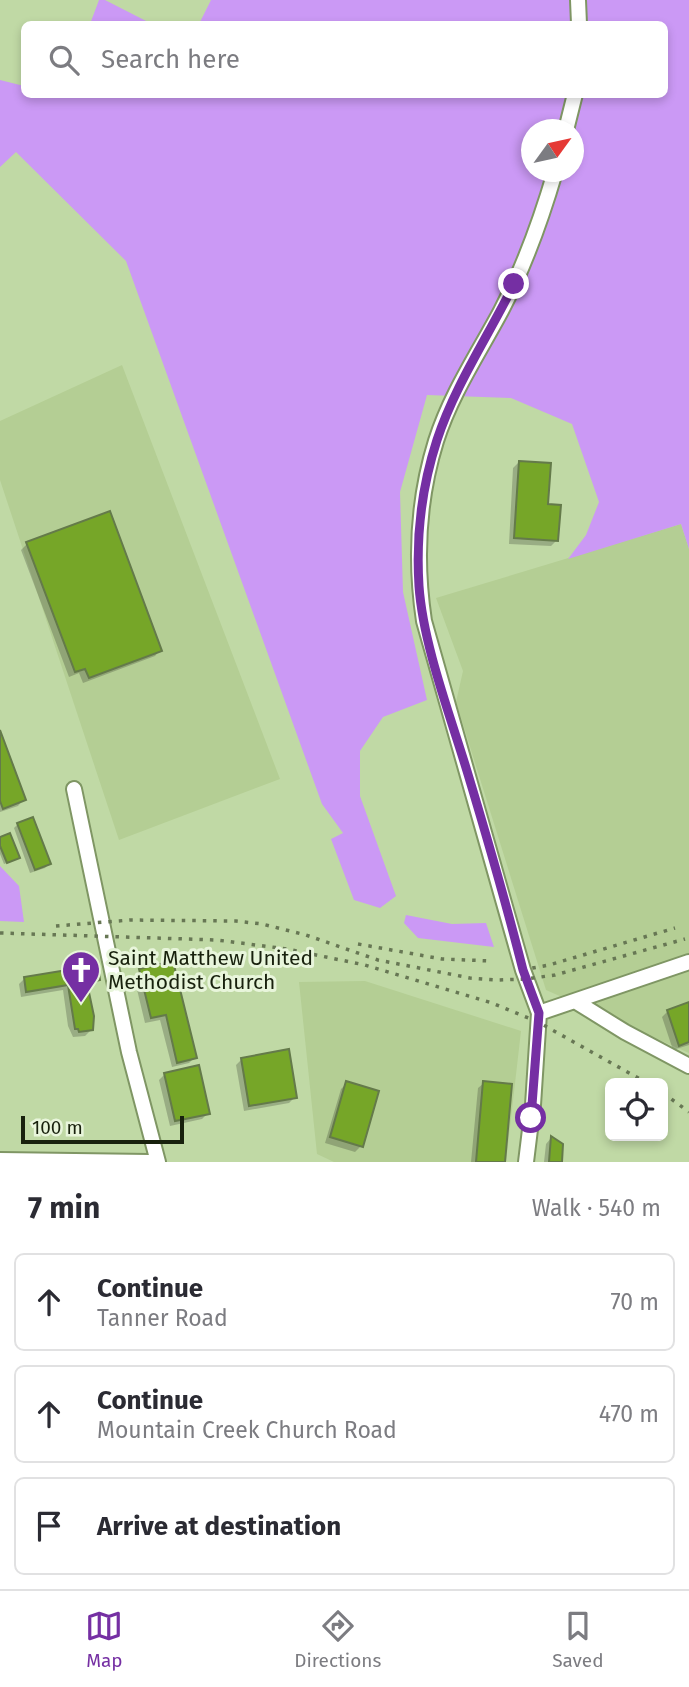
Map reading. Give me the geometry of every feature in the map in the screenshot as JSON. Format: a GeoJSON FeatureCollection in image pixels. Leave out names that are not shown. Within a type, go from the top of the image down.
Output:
{"type":"FeatureCollection","features":[{"type":"Feature","properties":{"kind":"street"},"geometry":{"type":"LineString","coordinates":[[578,0],[579,21]]}},
{"type":"Feature","properties":{"kind":"street"},"geometry":{"type":"LineString","coordinates":[[569,119],[574,98]]}},
{"type":"Feature","properties":{"kind":"street"},"geometry":{"type":"LineString","coordinates":[[526,1162],[539,1013],[523,970],[428,633],[419,588],[418,554],[426,487],[436,441],[458,389],[502,309],[523,264],[552,182]]}},
{"type":"Feature","properties":{"kind":"street"},"geometry":{"type":"LineString","coordinates":[[74,789],[129,1052],[158,1162]]}},
{"type":"Feature","properties":{"kind":"street"},"geometry":{"type":"LineString","coordinates":[[539,1013],[689,962]]}},
{"type":"Feature","properties":{"kind":"street"},"geometry":{"type":"LineString","coordinates":[[575,1001],[625,1032],[689,1066]]}},
{"type":"Feature","properties":{"kind":"street"},"geometry":{"type":"LineString","coordinates":[[0,1160],[149,1162]]}},
{"type":"Feature","properties":{"kind":"shaded area"},"geometry":{"type":"Polygon","coordinates":[[[99,0],[105,0],[146,21],[91,21],[99,0]]]}},
{"type":"Feature","properties":{"kind":"shaded area"},"geometry":{"type":"Polygon","coordinates":[[[211,0],[689,0],[689,549],[681,524],[568,559],[586,535],[599,502],[572,424],[511,398],[427,395],[400,492],[403,592],[427,700],[383,717],[360,751],[360,796],[396,896],[380,908],[354,900],[331,839],[343,833],[322,804],[126,261],[16,152],[0,167],[0,80],[21,85],[21,98],[668,98],[668,21],[200,21],[211,0]]]}},
{"type":"Feature","properties":{"kind":"shaded area"},"geometry":{"type":"Polygon","coordinates":[[[122,365],[280,779],[119,840],[0,480],[0,421],[122,365]]]}},
{"type":"Feature","properties":{"kind":"shaded area"},"geometry":{"type":"Polygon","coordinates":[[[681,524],[689,549],[689,1053],[546,990],[456,702],[463,671],[436,598],[681,524]]]}},
{"type":"Feature","properties":{"kind":"shaded area"},"geometry":{"type":"Polygon","coordinates":[[[0,866],[19,886],[24,922],[0,921],[0,866]]]}},
{"type":"Feature","properties":{"kind":"shaded area"},"geometry":{"type":"Polygon","coordinates":[[[406,915],[452,924],[486,923],[494,947],[418,938],[404,923],[406,915]]]}},
{"type":"Feature","properties":{"kind":"shaded area"},"geometry":{"type":"Polygon","coordinates":[[[365,981],[521,1031],[506,1162],[334,1162],[317,1154],[299,982],[365,981]]]}},
{"type":"Feature","properties":{"kind":"building"},"geometry":{"type":"Polygon","coordinates":[[[519,461],[551,463],[548,504],[561,505],[558,541],[514,538],[519,461]]]}},
{"type":"Feature","properties":{"kind":"building"},"geometry":{"type":"Polygon","coordinates":[[[110,511],[162,651],[89,678],[85,669],[75,672],[26,542],[110,511]]]}},
{"type":"Feature","properties":{"kind":"building"},"geometry":{"type":"Polygon","coordinates":[[[0,730],[26,800],[3,809],[0,801],[0,730]]]}},
{"type":"Feature","properties":{"kind":"building"},"geometry":{"type":"Polygon","coordinates":[[[33,817],[51,864],[35,870],[17,823],[33,817]]]}},
{"type":"Feature","properties":{"kind":"building"},"geometry":{"type":"Polygon","coordinates":[[[10,833],[20,858],[7,863],[0,846],[0,837],[10,833]]]}},
{"type":"Feature","properties":{"kind":"building"},"geometry":{"type":"Polygon","coordinates":[[[173,961],[197,1058],[177,1063],[166,1015],[151,1018],[139,969],[173,961]]]}},
{"type":"Feature","properties":{"kind":"building","name":"Saint Matthew United Methodist Church"},"geometry":{"type":"Polygon","coordinates":[[[98,965],[100,980],[87,983],[94,1016],[93,1030],[79,1032],[75,1029],[68,985],[26,992],[24,977],[98,965]]]}},
{"type":"Feature","properties":{"kind":"building"},"geometry":{"type":"Polygon","coordinates":[[[689,1002],[689,1042],[679,1046],[667,1010],[689,1002]]]}},
{"type":"Feature","properties":{"kind":"building"},"geometry":{"type":"Polygon","coordinates":[[[289,1049],[297,1098],[249,1106],[241,1058],[289,1049]]]}},
{"type":"Feature","properties":{"kind":"building"},"geometry":{"type":"Polygon","coordinates":[[[199,1065],[210,1114],[175,1121],[164,1073],[199,1065]]]}},
{"type":"Feature","properties":{"kind":"building"},"geometry":{"type":"Polygon","coordinates":[[[346,1081],[379,1091],[363,1147],[330,1137],[346,1081]]]}},
{"type":"Feature","properties":{"kind":"building"},"geometry":{"type":"Polygon","coordinates":[[[483,1081],[512,1084],[505,1162],[476,1162],[483,1081]]]}},
{"type":"Feature","properties":{"kind":"building"},"geometry":{"type":"Polygon","coordinates":[[[551,1136],[563,1144],[562,1162],[549,1162],[551,1136]]]}},
{"type":"Feature","properties":{"kind":"railway"},"geometry":{"type":"LineString","coordinates":[[56,926],[130,920],[236,921],[262,924],[306,935],[378,960],[470,978],[496,980],[555,975],[685,939]]}},
{"type":"Feature","properties":{"kind":"railway"},"geometry":{"type":"LineString","coordinates":[[522,970],[549,965],[675,928]]}},
{"type":"Feature","properties":{"kind":"railway"},"geometry":{"type":"LineString","coordinates":[[0,933],[217,940],[287,949],[365,965],[492,1003],[538,1022],[638,1078]]}},
{"type":"Feature","properties":{"kind":"railway"},"geometry":{"type":"LineString","coordinates":[[358,944],[442,959],[491,961]]}},
{"type":"Feature","properties":{"kind":"railway"},"geometry":{"type":"LineString","coordinates":[[668,1097],[689,1112]]}},
{"type":"Feature","properties":{"kind":"place","name":"Saint Matthew United Methodist Church"},"geometry":{"type":"Point","coordinates":[81,1004]}},
{"type":"Feature","properties":{"kind":"route"},"geometry":{"type":"LineString","coordinates":[[514,284],[458,389],[436,441],[427,476],[418,554],[424,621],[523,970],[539,1013],[531,1118]]}}]}
